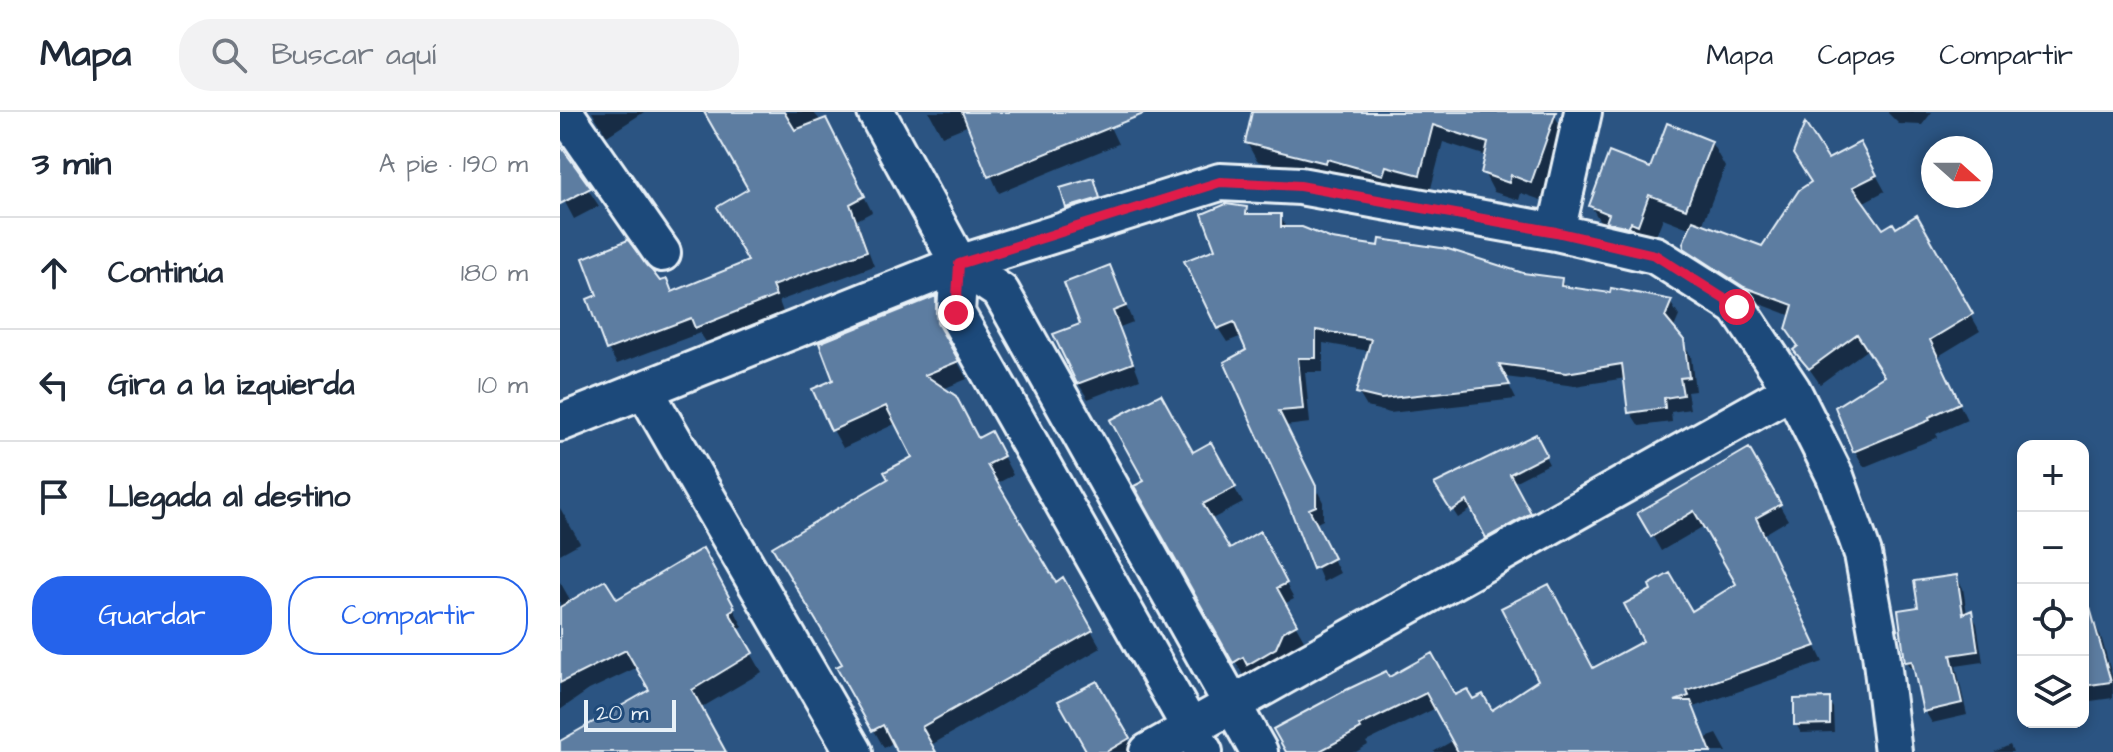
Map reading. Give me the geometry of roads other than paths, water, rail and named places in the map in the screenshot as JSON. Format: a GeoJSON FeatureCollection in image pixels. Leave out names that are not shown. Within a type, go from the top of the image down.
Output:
{"type":"FeatureCollection","features":[{"type":"Feature","properties":{"kind":"street"},"geometry":{"type":"LineString","coordinates":[[564,112],[662,253]]}},
{"type":"Feature","properties":{"kind":"street"},"geometry":{"type":"LineString","coordinates":[[876,112],[959,264],[1001,292],[1259,752]]}},
{"type":"Feature","properties":{"kind":"street"},"geometry":{"type":"LineString","coordinates":[[1556,232],[1583,112]]}},
{"type":"Feature","properties":{"kind":"street"},"geometry":{"type":"LineString","coordinates":[[560,423],[959,264],[1220,182],[1300,186],[1556,232],[1655,255],[1737,307],[1792,390],[1835,476],[1863,554],[1881,653],[1893,752]]}},
{"type":"Feature","properties":{"kind":"street"},"geometry":{"type":"LineString","coordinates":[[959,264],[956,313],[1197,740]]}},
{"type":"Feature","properties":{"kind":"street"},"geometry":{"type":"LineString","coordinates":[[644,389],[854,752]]}},
{"type":"Feature","properties":{"kind":"street"},"geometry":{"type":"LineString","coordinates":[[1148,752],[1197,740],[1231,705],[1792,390]]}}]}
